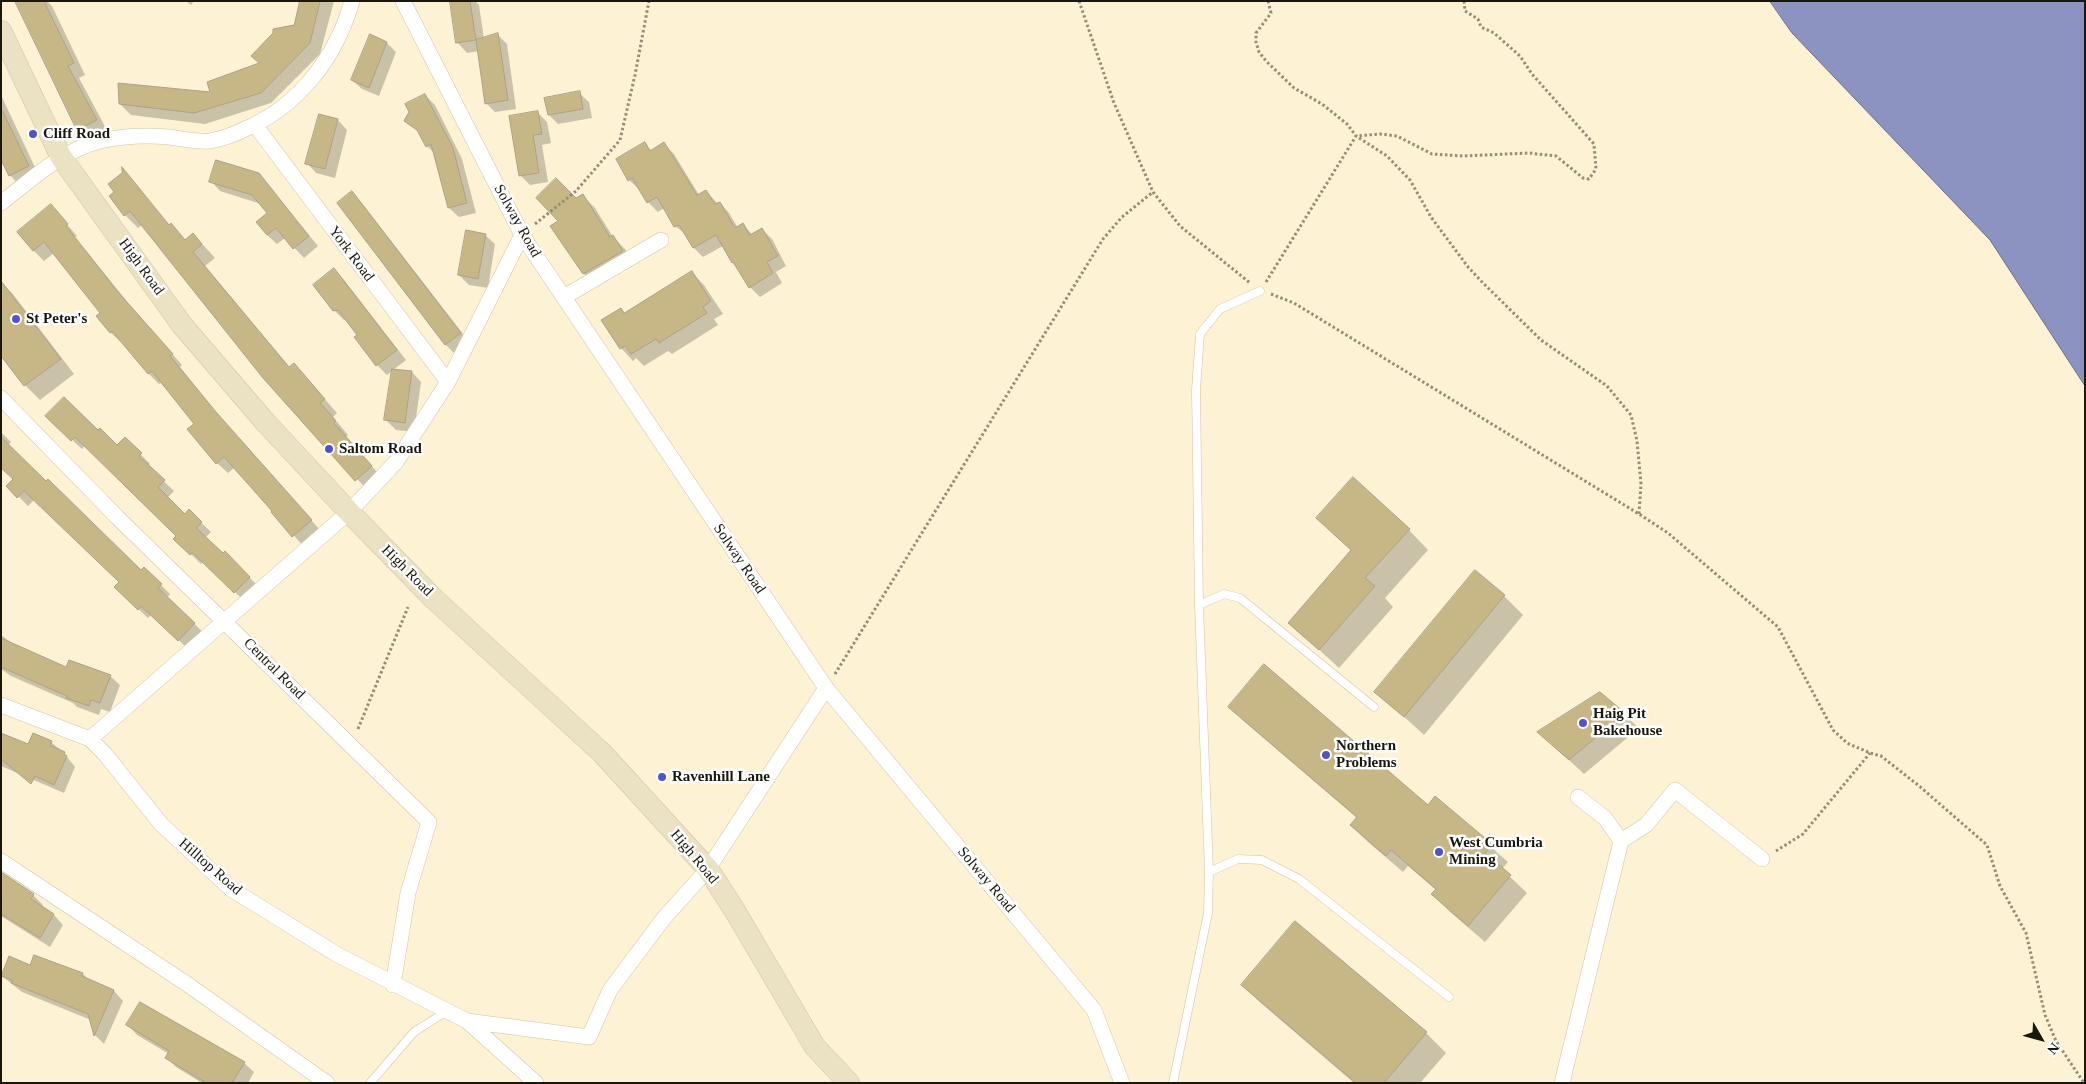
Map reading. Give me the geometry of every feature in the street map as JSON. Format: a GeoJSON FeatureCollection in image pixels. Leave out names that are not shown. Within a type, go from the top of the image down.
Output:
{"type":"FeatureCollection","features":[{"type":"Feature","properties":{"kind":"street"},"geometry":{"type":"LineString","coordinates":[[1,203],[61,156],[98,142],[122,136],[167,137],[190,141],[211,141],[255,125],[292,100],[309,84],[336,45],[352,1]]}},
{"type":"Feature","properties":{"kind":"street","name":"Solway Road"},"geometry":{"type":"LineString","coordinates":[[403,1],[522,235],[826,688],[1094,1010],[1122,1083]]}},
{"type":"Feature","properties":{"kind":"street","name":"High Road"},"geometry":{"type":"LineString","coordinates":[[1,31],[61,156],[182,325],[266,423],[349,512],[433,598],[602,752],[708,869],[735,911],[815,1047],[845,1082]]}},
{"type":"Feature","properties":{"kind":"street","name":"York Road"},"geometry":{"type":"LineString","coordinates":[[255,125],[448,382]]}},
{"type":"Feature","properties":{"kind":"street"},"geometry":{"type":"LineString","coordinates":[[90,739],[349,512],[396,462],[448,382],[522,235]]}},
{"type":"Feature","properties":{"kind":"street"},"geometry":{"type":"LineString","coordinates":[[564,297],[661,240]]}},
{"type":"Feature","properties":{"kind":"street","name":"Central Road"},"geometry":{"type":"LineString","coordinates":[[1,398],[117,517],[430,822],[408,893],[393,985]]}},
{"type":"Feature","properties":{"kind":"street"},"geometry":{"type":"LineString","coordinates":[[708,869],[826,688]]}},
{"type":"Feature","properties":{"kind":"street","name":"Hilltop Road"},"geometry":{"type":"LineString","coordinates":[[1,705],[90,739],[105,754],[161,824],[231,888],[338,956],[466,1021],[536,1083]]}},
{"type":"Feature","properties":{"kind":"street"},"geometry":{"type":"LineString","coordinates":[[1562,1083],[1621,841],[1646,825],[1674,790],[1762,859]]}},
{"type":"Feature","properties":{"kind":"street"},"geometry":{"type":"LineString","coordinates":[[1578,797],[1605,818],[1621,841]]}},
{"type":"Feature","properties":{"kind":"street"},"geometry":{"type":"LineString","coordinates":[[1,861],[186,984],[327,1083]]}},
{"type":"Feature","properties":{"kind":"street","name":"Hilltop Road"},"geometry":{"type":"LineString","coordinates":[[466,1021],[589,1037],[610,990],[664,918],[708,869]]}},
{"type":"Feature","properties":{"kind":"lane"},"geometry":{"type":"LineString","coordinates":[[1173,1083],[1208,913],[1209,872],[1199,605],[1196,390],[1200,334],[1220,309],[1260,291]]}},
{"type":"Feature","properties":{"kind":"lane"},"geometry":{"type":"LineString","coordinates":[[1199,605],[1224,594],[1240,598],[1374,707]]}},
{"type":"Feature","properties":{"kind":"lane"},"geometry":{"type":"LineString","coordinates":[[1209,872],[1238,859],[1262,860],[1299,879],[1449,997]]}},
{"type":"Feature","properties":{"kind":"lane"},"geometry":{"type":"LineString","coordinates":[[370,1083],[414,1032],[447,1011]]}},
{"type":"Feature","properties":{"kind":"path"},"geometry":{"type":"LineString","coordinates":[[522,235],[576,191],[620,140],[649,1]]}},
{"type":"Feature","properties":{"kind":"path"},"geometry":{"type":"LineString","coordinates":[[1079,1],[1114,103],[1153,192],[1180,226],[1260,291],[1294,303],[1668,533],[1778,627],[1833,730],[1847,743],[1881,756],[1918,785],[1987,845],[2000,886],[2026,933],[2045,1015],[2056,1041],[2084,1083]]}},
{"type":"Feature","properties":{"kind":"path"},"geometry":{"type":"LineString","coordinates":[[1268,1],[1271,13],[1256,33],[1259,52],[1294,88],[1334,114],[1347,124],[1356,136],[1387,156],[1410,180],[1431,217],[1450,244],[1495,296],[1541,340],[1607,386],[1630,415],[1637,441],[1641,484],[1639,514]]}},
{"type":"Feature","properties":{"kind":"path"},"geometry":{"type":"LineString","coordinates":[[1356,136],[1380,134],[1397,136],[1432,154],[1463,156],[1529,153],[1556,156],[1583,178],[1589,179],[1596,168],[1594,144],[1557,103],[1520,56],[1494,33],[1481,27],[1478,20],[1465,11],[1464,1]]}},
{"type":"Feature","properties":{"kind":"path"},"geometry":{"type":"LineString","coordinates":[[1260,291],[1310,207],[1356,136]]}},
{"type":"Feature","properties":{"kind":"path"},"geometry":{"type":"LineString","coordinates":[[826,688],[1103,239],[1122,217],[1153,192]]}},
{"type":"Feature","properties":{"kind":"path"},"geometry":{"type":"LineString","coordinates":[[358,729],[408,607]]}},
{"type":"Feature","properties":{"kind":"path"},"geometry":{"type":"LineString","coordinates":[[1762,859],[1803,834],[1870,753]]}},
{"type":"Feature","properties":{"kind":"water"},"geometry":{"type":"Polygon","coordinates":[[[1770,1],[2085,1],[2085,386],[1990,240],[1792,33],[1770,1]]]}},
{"type":"Feature","properties":{"kind":"building"},"geometry":{"type":"Polygon","coordinates":[[[15,1],[44,1],[74,63],[68,66],[97,120],[77,130],[15,1]]]}},
{"type":"Feature","properties":{"kind":"building"},"geometry":{"type":"Polygon","coordinates":[[[300,1],[320,1],[310,43],[261,93],[194,113],[119,104],[118,83],[210,92],[207,82],[259,63],[251,56],[273,33],[273,29],[294,25],[300,1]]]}},
{"type":"Feature","properties":{"kind":"building"},"geometry":{"type":"Polygon","coordinates":[[[450,1],[470,1],[476,40],[456,43],[450,1]]]}},
{"type":"Feature","properties":{"kind":"building"},"geometry":{"type":"Polygon","coordinates":[[[498,33],[508,100],[485,104],[476,40],[498,33]]]}},
{"type":"Feature","properties":{"kind":"building"},"geometry":{"type":"Polygon","coordinates":[[[370,34],[387,42],[369,88],[351,80],[370,34]]]}},
{"type":"Feature","properties":{"kind":"building"},"geometry":{"type":"Polygon","coordinates":[[[580,91],[583,109],[548,115],[544,98],[580,91]]]}},
{"type":"Feature","properties":{"kind":"building"},"geometry":{"type":"Polygon","coordinates":[[[425,94],[453,148],[467,203],[448,208],[431,144],[426,147],[417,130],[404,121],[409,112],[405,104],[425,94]]]}},
{"type":"Feature","properties":{"kind":"building"},"geometry":{"type":"Polygon","coordinates":[[[1,108],[29,166],[9,176],[1,160],[1,108]]]}},
{"type":"Feature","properties":{"kind":"building"},"geometry":{"type":"Polygon","coordinates":[[[538,111],[542,134],[533,135],[539,173],[519,176],[509,116],[538,111]]]}},
{"type":"Feature","properties":{"kind":"building"},"geometry":{"type":"Polygon","coordinates":[[[319,114],[338,119],[325,169],[305,164],[319,114]]]}},
{"type":"Feature","properties":{"kind":"building"},"geometry":{"type":"Polygon","coordinates":[[[645,142],[650,151],[664,142],[697,195],[706,190],[715,204],[720,202],[735,228],[743,223],[750,235],[762,228],[778,256],[767,262],[773,273],[749,288],[716,235],[693,248],[679,225],[674,227],[657,197],[647,203],[632,178],[628,181],[616,159],[645,142]]]}},
{"type":"Feature","properties":{"kind":"building"},"geometry":{"type":"Polygon","coordinates":[[[216,160],[259,173],[309,236],[293,249],[276,228],[267,235],[256,222],[267,213],[252,195],[209,182],[216,160]]]}},
{"type":"Feature","properties":{"kind":"building"},"geometry":{"type":"Polygon","coordinates":[[[122,167],[169,225],[171,223],[185,240],[193,233],[202,244],[193,252],[289,367],[294,363],[325,399],[320,403],[336,421],[334,423],[372,466],[355,481],[263,378],[130,211],[124,216],[109,196],[114,192],[108,184],[122,173],[122,167]]]}},
{"type":"Feature","properties":{"kind":"building"},"geometry":{"type":"Polygon","coordinates":[[[556,178],[576,198],[583,194],[610,237],[613,235],[623,251],[583,274],[550,226],[558,221],[536,198],[556,178]]]}},
{"type":"Feature","properties":{"kind":"building"},"geometry":{"type":"Polygon","coordinates":[[[352,191],[461,333],[445,345],[337,203],[352,191]]]}},
{"type":"Feature","properties":{"kind":"building"},"geometry":{"type":"Polygon","coordinates":[[[51,204],[118,292],[173,354],[170,356],[216,412],[312,520],[292,537],[272,511],[224,457],[216,464],[187,429],[194,424],[152,371],[148,374],[112,331],[110,333],[96,316],[100,313],[44,242],[33,251],[17,232],[51,204]]]}},
{"type":"Feature","properties":{"kind":"building"},"geometry":{"type":"Polygon","coordinates":[[[466,230],[486,234],[478,279],[458,275],[466,230]]]}},
{"type":"Feature","properties":{"kind":"building"},"geometry":{"type":"Polygon","coordinates":[[[334,268],[397,350],[376,366],[354,337],[357,335],[338,310],[333,311],[313,285],[334,268]]]}},
{"type":"Feature","properties":{"kind":"building"},"geometry":{"type":"Polygon","coordinates":[[[692,271],[711,301],[703,307],[707,313],[659,343],[656,339],[631,354],[625,346],[620,349],[601,320],[621,308],[624,313],[692,271]]]}},
{"type":"Feature","properties":{"kind":"building","name":"St Peter's"},"geometry":{"type":"Polygon","coordinates":[[[1,281],[61,359],[24,386],[1,356],[1,281]]]}},
{"type":"Feature","properties":{"kind":"building"},"geometry":{"type":"Polygon","coordinates":[[[392,369],[412,371],[405,423],[384,420],[392,369]]]}},
{"type":"Feature","properties":{"kind":"building"},"geometry":{"type":"Polygon","coordinates":[[[64,397],[98,430],[100,428],[117,445],[125,437],[142,453],[139,456],[165,480],[158,487],[185,514],[189,509],[202,522],[196,528],[223,553],[225,551],[250,577],[234,593],[193,553],[190,555],[173,539],[176,536],[75,437],[71,441],[45,416],[64,397]]]}},
{"type":"Feature","properties":{"kind":"building"},"geometry":{"type":"Polygon","coordinates":[[[1,437],[46,481],[48,479],[141,570],[144,567],[162,584],[158,588],[195,623],[178,641],[141,606],[138,610],[114,587],[119,582],[24,491],[17,498],[6,486],[13,479],[1,468],[1,437]]]}},
{"type":"Feature","properties":{"kind":"building"},"geometry":{"type":"Polygon","coordinates":[[[1353,477],[1410,529],[1365,578],[1375,586],[1319,650],[1288,623],[1351,550],[1316,518],[1353,477]]]}},
{"type":"Feature","properties":{"kind":"building"},"geometry":{"type":"Polygon","coordinates":[[[1475,570],[1505,595],[1404,717],[1374,692],[1475,570]]]}},
{"type":"Feature","properties":{"kind":"building"},"geometry":{"type":"Polygon","coordinates":[[[1,638],[66,667],[69,660],[111,675],[100,703],[91,700],[89,706],[66,698],[67,696],[1,667],[1,638]]]}},
{"type":"Feature","properties":{"kind":"building"},"geometry":{"type":"Polygon","coordinates":[[[1264,664],[1428,805],[1435,796],[1492,844],[1485,853],[1511,875],[1468,926],[1431,894],[1436,889],[1391,850],[1386,856],[1350,825],[1357,817],[1228,707],[1264,664]]]}},
{"type":"Feature","properties":{"kind":"building","name":"Haig Pit Bakehouse"},"geometry":{"type":"Polygon","coordinates":[[[1600,692],[1625,713],[1569,760],[1537,732],[1600,692]]]}},
{"type":"Feature","properties":{"kind":"building"},"geometry":{"type":"Polygon","coordinates":[[[1,733],[28,744],[33,733],[52,741],[50,745],[65,752],[64,754],[67,756],[54,785],[35,776],[31,784],[1,759],[1,733]]]}},
{"type":"Feature","properties":{"kind":"building"},"geometry":{"type":"Polygon","coordinates":[[[1,872],[34,894],[31,899],[54,914],[40,938],[1,914],[1,872]]]}},
{"type":"Feature","properties":{"kind":"building"},"geometry":{"type":"Polygon","coordinates":[[[1295,921],[1427,1032],[1384,1083],[1356,1083],[1241,985],[1295,921]]]}},
{"type":"Feature","properties":{"kind":"building"},"geometry":{"type":"Polygon","coordinates":[[[34,955],[83,973],[82,976],[114,990],[94,1036],[88,1014],[11,983],[12,980],[1,976],[9,956],[30,965],[34,955]]]}},
{"type":"Feature","properties":{"kind":"building"},"geometry":{"type":"Polygon","coordinates":[[[140,1002],[245,1062],[232,1083],[206,1083],[165,1058],[169,1051],[126,1025],[140,1002]]]}},
{"type":"Feature","properties":{"kind":"place","name":"Cliff Road"},"geometry":{"type":"Point","coordinates":[33,134]}},
{"type":"Feature","properties":{"kind":"place","name":"St Peter's"},"geometry":{"type":"Point","coordinates":[16,319]}},
{"type":"Feature","properties":{"kind":"place","name":"Saltom Road"},"geometry":{"type":"Point","coordinates":[329,449]}},
{"type":"Feature","properties":{"kind":"place","name":"Haig Pit Bakehouse"},"geometry":{"type":"Point","coordinates":[1583,723]}},
{"type":"Feature","properties":{"kind":"place","name":"Northern Problems"},"geometry":{"type":"Point","coordinates":[1326,755]}},
{"type":"Feature","properties":{"kind":"place","name":"Ravenhill Lane"},"geometry":{"type":"Point","coordinates":[662,777]}},
{"type":"Feature","properties":{"kind":"place","name":"West Cumbria Mining"},"geometry":{"type":"Point","coordinates":[1439,852]}}]}
